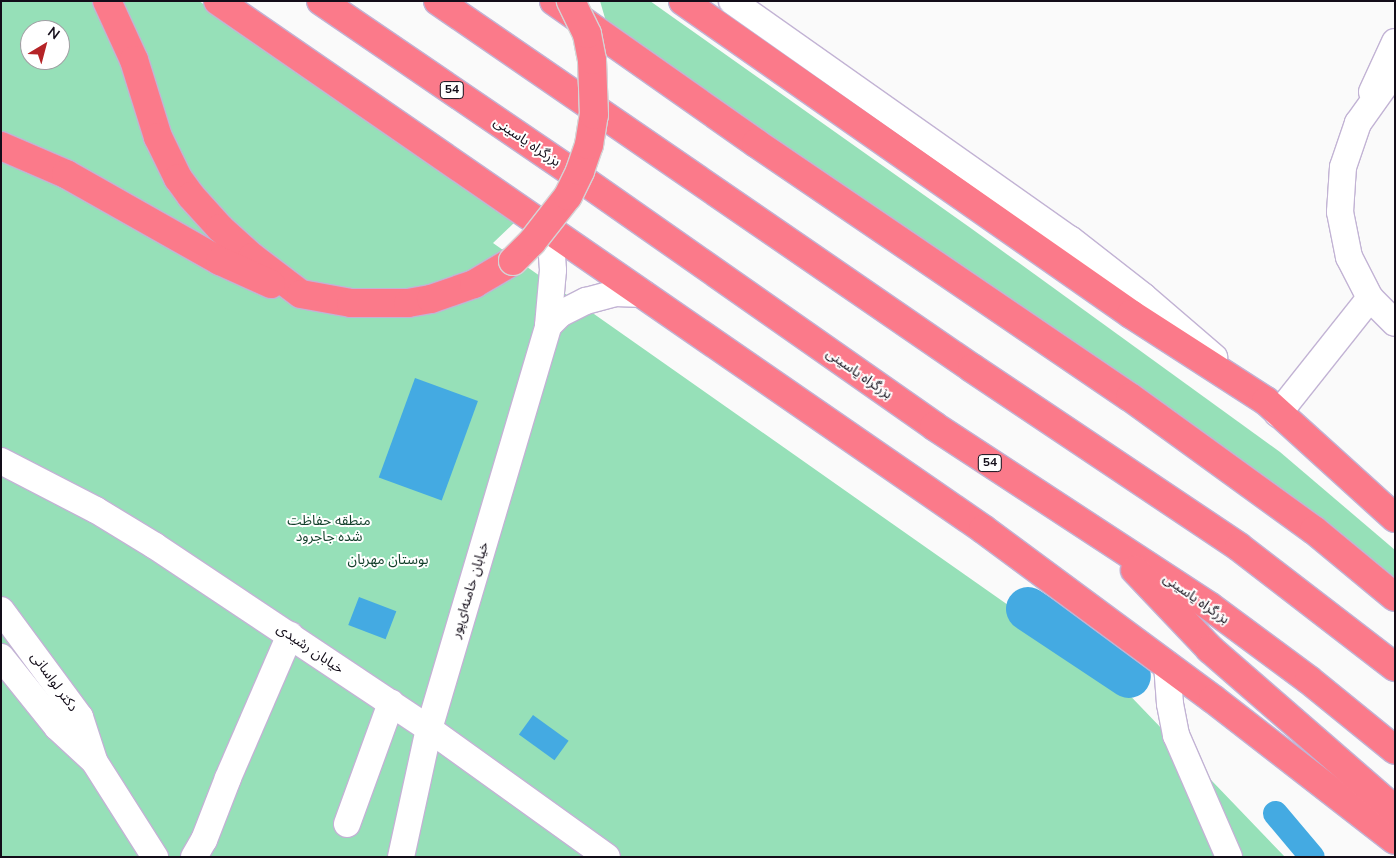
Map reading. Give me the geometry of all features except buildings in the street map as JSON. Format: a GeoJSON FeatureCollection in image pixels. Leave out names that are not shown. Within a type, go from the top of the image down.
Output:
{"type":"FeatureCollection","features":[{"type":"Feature","properties":{"kind":"highway"},"geometry":{"type":"LineString","coordinates":[[107,1],[134,60],[158,137],[178,178],[191,196],[225,233],[273,274],[301,294]]}},
{"type":"Feature","properties":{"kind":"highway"},"geometry":{"type":"LineString","coordinates":[[218,1],[943,501],[1168,664],[1395,840]]}},
{"type":"Feature","properties":{"kind":"highway","name":"بزرگراه یاسینی"},"geometry":{"type":"LineString","coordinates":[[321,1],[583,180],[934,426],[1102,535],[1240,629],[1309,680],[1395,750]]}},
{"type":"Feature","properties":{"kind":"highway"},"geometry":{"type":"LineString","coordinates":[[438,1],[972,368],[1231,542],[1395,667]]}},
{"type":"Feature","properties":{"kind":"highway"},"geometry":{"type":"LineString","coordinates":[[554,1],[756,143],[1130,397],[1314,530],[1395,596]]}},
{"type":"Feature","properties":{"kind":"highway"},"geometry":{"type":"LineString","coordinates":[[1,146],[66,174],[248,275],[301,294],[351,303],[408,303],[431,299],[474,284],[513,261],[532,242],[568,196],[580,171],[589,145],[594,115],[592,60],[586,34],[571,1]]}},
{"type":"Feature","properties":{"kind":"highway"},"geometry":{"type":"LineString","coordinates":[[683,1],[1123,308],[1272,407],[1395,518]]}},
{"type":"Feature","properties":{"kind":"highway"},"geometry":{"type":"LineString","coordinates":[[1102,535],[1210,649],[1395,810]]}},
{"type":"Feature","properties":{"kind":"street"},"geometry":{"type":"LineString","coordinates":[[732,1],[1070,239],[1143,296],[1272,407],[1370,298]]}},
{"type":"Feature","properties":{"kind":"street"},"geometry":{"type":"LineString","coordinates":[[1395,42],[1358,124],[1343,167],[1340,212],[1349,257],[1370,298],[1395,323]]}},
{"type":"Feature","properties":{"kind":"street"},"geometry":{"type":"LineString","coordinates":[[1358,124],[1388,81],[1395,76]]}},
{"type":"Feature","properties":{"kind":"street","name":"خیابان خامنه‌ای‌پور"},"geometry":{"type":"LineString","coordinates":[[400,857],[429,729],[548,326],[554,270],[550,229]]}},
{"type":"Feature","properties":{"kind":"street"},"geometry":{"type":"LineString","coordinates":[[548,326],[560,314],[586,301],[615,294],[644,294]]}},
{"type":"Feature","properties":{"kind":"street","name":"خیابان رشیدی"},"geometry":{"type":"LineString","coordinates":[[1,461],[104,514],[290,635],[429,729],[607,857]]}},
{"type":"Feature","properties":{"kind":"street","name":"دکتر لواسانی"},"geometry":{"type":"LineString","coordinates":[[1,610],[80,717],[94,761],[155,857]]}},
{"type":"Feature","properties":{"kind":"street"},"geometry":{"type":"LineString","coordinates":[[194,857],[204,840],[235,761],[290,635]]}},
{"type":"Feature","properties":{"kind":"street","name":"دکتر لواسانی"},"geometry":{"type":"LineString","coordinates":[[1,657],[57,727],[94,761]]}},
{"type":"Feature","properties":{"kind":"street"},"geometry":{"type":"LineString","coordinates":[[1168,664],[1170,704],[1176,735],[1228,857]]}},
{"type":"Feature","properties":{"kind":"street"},"geometry":{"type":"LineString","coordinates":[[347,824],[391,703]]}},
{"type":"Feature","properties":{"kind":"green space","name":"منطقه حفاظت شده جاجرود"},"geometry":{"type":"Polygon","coordinates":[[[1,1],[199,1],[517,220],[493,243],[1116,681],[1285,857],[1,857],[1,1]]]}},
{"type":"Feature","properties":{"kind":"green space"},"geometry":{"type":"Polygon","coordinates":[[[600,1],[650,1],[972,229],[1280,452],[1395,550],[1395,582],[607,25],[600,1]]]}},
{"type":"Feature","properties":{"kind":"water"},"geometry":{"type":"Polygon","coordinates":[[[415,378],[478,401],[442,501],[379,478],[415,378]]]}},
{"type":"Feature","properties":{"kind":"water"},"geometry":{"type":"Polygon","coordinates":[[[359,597],[396,611],[386,639],[348,625],[359,597]]]}},
{"type":"Feature","properties":{"kind":"water"},"geometry":{"type":"Polygon","coordinates":[[[533,715],[569,741],[554,760],[519,734],[533,715]]]}},
{"type":"Feature","properties":{"kind":"waterway"},"geometry":{"type":"LineString","coordinates":[[1028,609],[1129,676]]}},
{"type":"Feature","properties":{"kind":"waterway"},"geometry":{"type":"LineString","coordinates":[[1275,813],[1312,857]]}},
{"type":"Feature","properties":{"kind":"park label","name":"بوستان مهربان"},"geometry":{"type":"Point","coordinates":[388,560]}}]}
